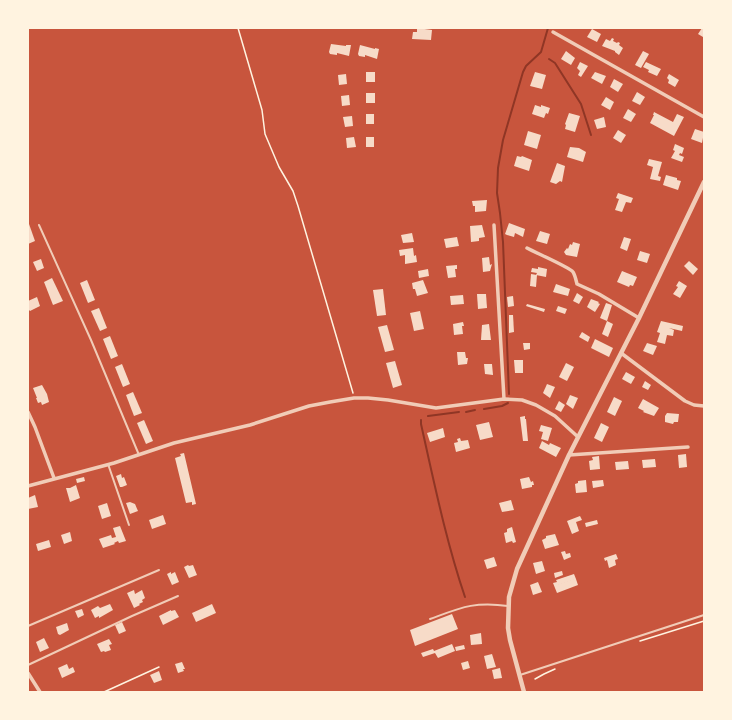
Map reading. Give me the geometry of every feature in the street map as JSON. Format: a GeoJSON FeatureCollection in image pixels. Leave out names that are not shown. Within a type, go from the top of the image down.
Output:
{"type":"FeatureCollection","features":[{"type":"Feature","properties":{"kind":"street"},"geometry":{"type":"LineString","coordinates":[[553,32],[704,117]]}},
{"type":"Feature","properties":{"kind":"street"},"geometry":{"type":"LineString","coordinates":[[524,692],[508,634],[508,606],[517,569],[569,455],[639,318],[704,182]]}},
{"type":"Feature","properties":{"kind":"street"},"geometry":{"type":"LineString","coordinates":[[494,225],[504,399]]}},
{"type":"Feature","properties":{"kind":"street"},"geometry":{"type":"LineString","coordinates":[[527,248],[541,256],[568,267],[577,284],[599,294],[639,318]]}},
{"type":"Feature","properties":{"kind":"street"},"geometry":{"type":"LineString","coordinates":[[621,353],[685,401],[694,405],[704,406]]}},
{"type":"Feature","properties":{"kind":"street"},"geometry":{"type":"LineString","coordinates":[[28,486],[139,455],[174,443],[250,425],[309,406],[354,398],[378,398],[436,408],[504,399],[522,400],[536,405],[555,416],[578,437]]}},
{"type":"Feature","properties":{"kind":"street"},"geometry":{"type":"LineString","coordinates":[[28,412],[36,427],[54,478]]}},
{"type":"Feature","properties":{"kind":"street"},"geometry":{"type":"LineString","coordinates":[[569,455],[688,447]]}},
{"type":"Feature","properties":{"kind":"street"},"geometry":{"type":"LineString","coordinates":[[28,673],[40,692]]}},
{"type":"Feature","properties":{"kind":"lane"},"geometry":{"type":"LineString","coordinates":[[39,224],[91,340],[139,455]]}},
{"type":"Feature","properties":{"kind":"lane"},"geometry":{"type":"LineString","coordinates":[[108,464],[129,526]]}},
{"type":"Feature","properties":{"kind":"lane"},"geometry":{"type":"LineString","coordinates":[[28,626],[159,570]]}},
{"type":"Feature","properties":{"kind":"lane"},"geometry":{"type":"LineString","coordinates":[[28,665],[178,596]]}},
{"type":"Feature","properties":{"kind":"lane"},"geometry":{"type":"LineString","coordinates":[[430,619],[471,605],[486,603],[508,606]]}},
{"type":"Feature","properties":{"kind":"lane"},"geometry":{"type":"LineString","coordinates":[[519,675],[704,615]]}},
{"type":"Feature","properties":{"kind":"path"},"geometry":{"type":"LineString","coordinates":[[238,28],[262,110],[265,134],[279,167],[293,191],[354,398]]}},
{"type":"Feature","properties":{"kind":"path"},"geometry":{"type":"LineString","coordinates":[[638,642],[704,621]]}},
{"type":"Feature","properties":{"kind":"path"},"geometry":{"type":"LineString","coordinates":[[104,692],[159,667]]}},
{"type":"Feature","properties":{"kind":"path"},"geometry":{"type":"LineString","coordinates":[[535,679],[557,668]]}},
{"type":"Feature","properties":{"kind":"building"},"geometry":{"type":"Polygon","coordinates":[[[417,28],[432,30],[431,40],[412,39],[413,32],[417,32],[417,28]]]}},
{"type":"Feature","properties":{"kind":"building"},"geometry":{"type":"Polygon","coordinates":[[[702,28],[704,28],[703,37],[698,34],[702,28]]]}},
{"type":"Feature","properties":{"kind":"building"},"geometry":{"type":"Polygon","coordinates":[[[592,29],[601,34],[597,42],[587,37],[592,29]]]}},
{"type":"Feature","properties":{"kind":"building"},"geometry":{"type":"Polygon","coordinates":[[[612,38],[614,39],[613,41],[620,43],[619,45],[623,48],[619,55],[615,51],[602,46],[606,39],[610,41],[612,38]]]}},
{"type":"Feature","properties":{"kind":"building"},"geometry":{"type":"Polygon","coordinates":[[[331,44],[346,46],[351,45],[349,56],[337,53],[337,55],[330,54],[331,44]]]}},
{"type":"Feature","properties":{"kind":"building"},"geometry":{"type":"Polygon","coordinates":[[[360,45],[379,49],[377,59],[365,55],[365,57],[359,56],[360,45]]]}},
{"type":"Feature","properties":{"kind":"building"},"geometry":{"type":"Polygon","coordinates":[[[566,51],[575,58],[571,65],[561,59],[566,51]]]}},
{"type":"Feature","properties":{"kind":"building"},"geometry":{"type":"Polygon","coordinates":[[[643,51],[649,54],[641,68],[635,65],[643,51]]]}},
{"type":"Feature","properties":{"kind":"building"},"geometry":{"type":"Polygon","coordinates":[[[580,62],[588,66],[581,77],[578,75],[580,71],[577,68],[580,62]]]}},
{"type":"Feature","properties":{"kind":"building"},"geometry":{"type":"Polygon","coordinates":[[[646,62],[661,69],[657,76],[648,72],[649,70],[643,67],[646,62]]]}},
{"type":"Feature","properties":{"kind":"building"},"geometry":{"type":"Polygon","coordinates":[[[366,72],[375,72],[375,82],[366,82],[366,72]]]}},
{"type":"Feature","properties":{"kind":"building"},"geometry":{"type":"Polygon","coordinates":[[[535,72],[546,75],[542,89],[530,86],[535,72]]]}},
{"type":"Feature","properties":{"kind":"building"},"geometry":{"type":"Polygon","coordinates":[[[595,72],[606,76],[602,84],[591,78],[595,72]]]}},
{"type":"Feature","properties":{"kind":"building"},"geometry":{"type":"Polygon","coordinates":[[[346,74],[347,84],[339,85],[338,75],[346,74]]]}},
{"type":"Feature","properties":{"kind":"building"},"geometry":{"type":"Polygon","coordinates":[[[669,74],[679,80],[675,87],[668,83],[669,80],[667,78],[669,74]]]}},
{"type":"Feature","properties":{"kind":"building"},"geometry":{"type":"Polygon","coordinates":[[[614,79],[623,84],[618,92],[610,87],[614,79]]]}},
{"type":"Feature","properties":{"kind":"building"},"geometry":{"type":"Polygon","coordinates":[[[637,92],[645,97],[640,105],[632,101],[637,92]]]}},
{"type":"Feature","properties":{"kind":"building"},"geometry":{"type":"Polygon","coordinates":[[[366,93],[375,93],[375,103],[366,103],[366,93]]]}},
{"type":"Feature","properties":{"kind":"building"},"geometry":{"type":"Polygon","coordinates":[[[349,95],[350,105],[342,106],[341,96],[349,95]]]}},
{"type":"Feature","properties":{"kind":"building"},"geometry":{"type":"Polygon","coordinates":[[[606,97],[614,102],[610,110],[601,105],[606,97]]]}},
{"type":"Feature","properties":{"kind":"building"},"geometry":{"type":"Polygon","coordinates":[[[535,105],[550,108],[548,114],[546,113],[544,118],[532,114],[535,105]]]}},
{"type":"Feature","properties":{"kind":"building"},"geometry":{"type":"Polygon","coordinates":[[[628,109],[636,114],[631,122],[623,118],[628,109]]]}},
{"type":"Feature","properties":{"kind":"building"},"geometry":{"type":"Polygon","coordinates":[[[654,112],[673,122],[677,114],[684,117],[674,136],[650,123],[654,112]]]}},
{"type":"Feature","properties":{"kind":"building"},"geometry":{"type":"Polygon","coordinates":[[[569,113],[580,116],[575,132],[565,129],[565,124],[569,113]]]}},
{"type":"Feature","properties":{"kind":"building"},"geometry":{"type":"Polygon","coordinates":[[[366,114],[374,114],[374,124],[366,124],[366,114]]]}},
{"type":"Feature","properties":{"kind":"building"},"geometry":{"type":"Polygon","coordinates":[[[352,116],[353,126],[345,127],[343,117],[352,116]]]}},
{"type":"Feature","properties":{"kind":"building"},"geometry":{"type":"Polygon","coordinates":[[[604,117],[606,127],[597,129],[594,120],[604,117]]]}},
{"type":"Feature","properties":{"kind":"building"},"geometry":{"type":"Polygon","coordinates":[[[695,129],[704,132],[702,143],[691,139],[695,129]]]}},
{"type":"Feature","properties":{"kind":"building"},"geometry":{"type":"Polygon","coordinates":[[[618,130],[626,135],[621,143],[613,138],[618,130]]]}},
{"type":"Feature","properties":{"kind":"building"},"geometry":{"type":"Polygon","coordinates":[[[528,131],[541,135],[537,149],[524,145],[528,131]]]}},
{"type":"Feature","properties":{"kind":"building"},"geometry":{"type":"Polygon","coordinates":[[[354,137],[356,147],[347,148],[346,138],[354,137]]]}},
{"type":"Feature","properties":{"kind":"building"},"geometry":{"type":"Polygon","coordinates":[[[366,137],[374,137],[374,147],[366,147],[366,137]]]}},
{"type":"Feature","properties":{"kind":"building"},"geometry":{"type":"Polygon","coordinates":[[[675,144],[684,148],[682,154],[680,153],[679,155],[684,157],[682,162],[671,158],[675,151],[673,150],[675,144]]]}},
{"type":"Feature","properties":{"kind":"building"},"geometry":{"type":"Polygon","coordinates":[[[570,147],[579,148],[586,152],[583,162],[567,157],[570,147]]]}},
{"type":"Feature","properties":{"kind":"building"},"geometry":{"type":"Polygon","coordinates":[[[517,156],[522,156],[532,160],[529,171],[514,166],[517,156]]]}},
{"type":"Feature","properties":{"kind":"building"},"geometry":{"type":"Polygon","coordinates":[[[649,159],[662,162],[658,176],[661,177],[660,181],[650,179],[653,167],[647,165],[649,159]]]}},
{"type":"Feature","properties":{"kind":"building"},"geometry":{"type":"Polygon","coordinates":[[[557,163],[565,166],[562,182],[560,181],[556,184],[550,182],[557,163]]]}},
{"type":"Feature","properties":{"kind":"building"},"geometry":{"type":"Polygon","coordinates":[[[666,175],[677,178],[677,180],[681,181],[678,190],[663,185],[666,175]]]}},
{"type":"Feature","properties":{"kind":"building"},"geometry":{"type":"Polygon","coordinates":[[[618,193],[633,198],[631,203],[626,202],[622,212],[615,210],[619,199],[616,198],[618,193]]]}},
{"type":"Feature","properties":{"kind":"building"},"geometry":{"type":"Polygon","coordinates":[[[487,200],[486,211],[475,212],[475,206],[473,206],[472,201],[487,200]]]}},
{"type":"Feature","properties":{"kind":"building"},"geometry":{"type":"Polygon","coordinates":[[[509,223],[525,229],[523,237],[515,233],[514,237],[505,234],[509,223]]]}},
{"type":"Feature","properties":{"kind":"building"},"geometry":{"type":"Polygon","coordinates":[[[29,224],[35,241],[28,244],[28,225],[29,224]]]}},
{"type":"Feature","properties":{"kind":"building"},"geometry":{"type":"Polygon","coordinates":[[[482,225],[485,237],[479,238],[479,241],[471,242],[470,226],[482,225]]]}},
{"type":"Feature","properties":{"kind":"building"},"geometry":{"type":"Polygon","coordinates":[[[540,231],[550,234],[547,244],[536,241],[540,231]]]}},
{"type":"Feature","properties":{"kind":"building"},"geometry":{"type":"Polygon","coordinates":[[[412,233],[414,242],[403,243],[401,235],[412,233]]]}},
{"type":"Feature","properties":{"kind":"building"},"geometry":{"type":"Polygon","coordinates":[[[457,237],[459,246],[446,248],[444,239],[457,237]]]}},
{"type":"Feature","properties":{"kind":"building"},"geometry":{"type":"Polygon","coordinates":[[[624,237],[631,239],[627,251],[620,248],[624,237]]]}},
{"type":"Feature","properties":{"kind":"building"},"geometry":{"type":"Polygon","coordinates":[[[573,242],[580,244],[577,257],[566,255],[564,252],[567,248],[568,249],[570,244],[572,245],[573,242]]]}},
{"type":"Feature","properties":{"kind":"building"},"geometry":{"type":"Polygon","coordinates":[[[413,248],[414,256],[416,255],[417,262],[405,264],[405,255],[400,256],[399,250],[413,248]]]}},
{"type":"Feature","properties":{"kind":"building"},"geometry":{"type":"Polygon","coordinates":[[[640,251],[650,254],[647,263],[637,260],[640,251]]]}},
{"type":"Feature","properties":{"kind":"building"},"geometry":{"type":"Polygon","coordinates":[[[489,257],[490,265],[492,264],[490,271],[483,272],[482,258],[489,257]]]}},
{"type":"Feature","properties":{"kind":"building"},"geometry":{"type":"Polygon","coordinates":[[[41,259],[44,268],[37,271],[33,262],[41,259]]]}},
{"type":"Feature","properties":{"kind":"building"},"geometry":{"type":"Polygon","coordinates":[[[689,261],[698,269],[693,275],[684,266],[689,261]]]}},
{"type":"Feature","properties":{"kind":"building"},"geometry":{"type":"Polygon","coordinates":[[[457,265],[457,269],[455,269],[456,277],[448,278],[446,266],[457,265]]]}},
{"type":"Feature","properties":{"kind":"building"},"geometry":{"type":"Polygon","coordinates":[[[538,267],[547,269],[546,277],[536,275],[537,273],[531,272],[532,268],[538,269],[538,267]]]}},
{"type":"Feature","properties":{"kind":"building"},"geometry":{"type":"Polygon","coordinates":[[[428,269],[429,276],[419,278],[418,271],[428,269]]]}},
{"type":"Feature","properties":{"kind":"building"},"geometry":{"type":"Polygon","coordinates":[[[622,271],[637,277],[633,286],[630,285],[629,287],[617,282],[622,271]]]}},
{"type":"Feature","properties":{"kind":"building"},"geometry":{"type":"Polygon","coordinates":[[[531,274],[537,275],[536,287],[530,286],[531,274]]]}},
{"type":"Feature","properties":{"kind":"building"},"geometry":{"type":"Polygon","coordinates":[[[52,278],[63,301],[53,305],[44,282],[52,278]]]}},
{"type":"Feature","properties":{"kind":"building"},"geometry":{"type":"Polygon","coordinates":[[[87,280],[95,300],[88,303],[80,283],[87,280]]]}},
{"type":"Feature","properties":{"kind":"building"},"geometry":{"type":"Polygon","coordinates":[[[423,280],[428,293],[417,296],[415,289],[413,289],[412,283],[423,280]]]}},
{"type":"Feature","properties":{"kind":"building"},"geometry":{"type":"Polygon","coordinates":[[[679,281],[687,286],[680,298],[673,294],[678,287],[676,286],[679,281]]]}},
{"type":"Feature","properties":{"kind":"building"},"geometry":{"type":"Polygon","coordinates":[[[556,284],[570,289],[568,296],[553,292],[556,284]]]}},
{"type":"Feature","properties":{"kind":"building"},"geometry":{"type":"Polygon","coordinates":[[[383,289],[386,315],[377,316],[373,290],[383,289]]]}},
{"type":"Feature","properties":{"kind":"building"},"geometry":{"type":"Polygon","coordinates":[[[577,293],[583,297],[579,304],[573,301],[577,293]]]}},
{"type":"Feature","properties":{"kind":"building"},"geometry":{"type":"Polygon","coordinates":[[[477,294],[486,294],[487,308],[478,309],[477,294]]]}},
{"type":"Feature","properties":{"kind":"building"},"geometry":{"type":"Polygon","coordinates":[[[463,295],[464,304],[451,305],[450,296],[463,295]]]}},
{"type":"Feature","properties":{"kind":"building"},"geometry":{"type":"Polygon","coordinates":[[[513,296],[514,306],[508,307],[507,297],[513,296]]]}},
{"type":"Feature","properties":{"kind":"building"},"geometry":{"type":"Polygon","coordinates":[[[37,297],[40,306],[30,311],[28,309],[28,301],[37,297]]]}},
{"type":"Feature","properties":{"kind":"building"},"geometry":{"type":"Polygon","coordinates":[[[591,299],[599,302],[598,303],[600,304],[595,312],[587,307],[591,299]]]}},
{"type":"Feature","properties":{"kind":"building"},"geometry":{"type":"Polygon","coordinates":[[[606,303],[612,305],[607,321],[600,318],[606,303]]]}},
{"type":"Feature","properties":{"kind":"building"},"geometry":{"type":"Polygon","coordinates":[[[527,304],[545,309],[544,312],[526,306],[527,304]]]}},
{"type":"Feature","properties":{"kind":"building"},"geometry":{"type":"Polygon","coordinates":[[[558,306],[567,309],[565,314],[556,311],[558,306]]]}},
{"type":"Feature","properties":{"kind":"building"},"geometry":{"type":"Polygon","coordinates":[[[99,308],[107,328],[100,331],[91,311],[99,308]]]}},
{"type":"Feature","properties":{"kind":"building"},"geometry":{"type":"Polygon","coordinates":[[[420,311],[424,329],[414,331],[410,313],[420,311]]]}},
{"type":"Feature","properties":{"kind":"building"},"geometry":{"type":"Polygon","coordinates":[[[509,315],[513,315],[514,332],[509,333],[509,315]]]}},
{"type":"Feature","properties":{"kind":"building"},"geometry":{"type":"Polygon","coordinates":[[[607,321],[613,324],[608,337],[602,334],[607,321]]]}},
{"type":"Feature","properties":{"kind":"building"},"geometry":{"type":"Polygon","coordinates":[[[661,321],[683,326],[682,331],[669,328],[674,330],[673,336],[667,335],[665,344],[657,342],[660,333],[657,332],[661,321]]]}},
{"type":"Feature","properties":{"kind":"building"},"geometry":{"type":"Polygon","coordinates":[[[463,322],[463,334],[454,335],[453,324],[463,322]]]}},
{"type":"Feature","properties":{"kind":"building"},"geometry":{"type":"Polygon","coordinates":[[[489,324],[491,340],[481,340],[482,325],[489,324]]]}},
{"type":"Feature","properties":{"kind":"building"},"geometry":{"type":"Polygon","coordinates":[[[387,325],[394,350],[385,352],[378,327],[387,325]]]}},
{"type":"Feature","properties":{"kind":"building"},"geometry":{"type":"Polygon","coordinates":[[[582,332],[590,337],[588,342],[579,337],[582,332]]]}},
{"type":"Feature","properties":{"kind":"building"},"geometry":{"type":"Polygon","coordinates":[[[110,336],[118,356],[111,359],[103,339],[110,336]]]}},
{"type":"Feature","properties":{"kind":"building"},"geometry":{"type":"Polygon","coordinates":[[[595,339],[613,348],[609,357],[591,348],[595,339]]]}},
{"type":"Feature","properties":{"kind":"building"},"geometry":{"type":"Polygon","coordinates":[[[523,343],[530,343],[530,349],[524,350],[523,343]]]}},
{"type":"Feature","properties":{"kind":"building"},"geometry":{"type":"Polygon","coordinates":[[[647,343],[657,346],[653,355],[643,351],[647,343]]]}},
{"type":"Feature","properties":{"kind":"building"},"geometry":{"type":"Polygon","coordinates":[[[457,352],[465,352],[466,358],[468,358],[467,364],[458,365],[457,352]]]}},
{"type":"Feature","properties":{"kind":"building"},"geometry":{"type":"Polygon","coordinates":[[[514,360],[523,360],[523,373],[515,373],[514,360]]]}},
{"type":"Feature","properties":{"kind":"building"},"geometry":{"type":"Polygon","coordinates":[[[395,361],[402,385],[393,388],[386,363],[395,361]]]}},
{"type":"Feature","properties":{"kind":"building"},"geometry":{"type":"Polygon","coordinates":[[[566,363],[574,367],[567,381],[559,377],[566,363]]]}},
{"type":"Feature","properties":{"kind":"building"},"geometry":{"type":"Polygon","coordinates":[[[122,364],[130,384],[123,387],[115,367],[122,364]]]}},
{"type":"Feature","properties":{"kind":"building"},"geometry":{"type":"Polygon","coordinates":[[[484,364],[492,364],[493,375],[485,374],[484,364]]]}},
{"type":"Feature","properties":{"kind":"building"},"geometry":{"type":"Polygon","coordinates":[[[626,372],[635,377],[631,384],[622,379],[626,372]]]}},
{"type":"Feature","properties":{"kind":"building"},"geometry":{"type":"Polygon","coordinates":[[[645,381],[651,385],[648,390],[642,387],[645,381]]]}},
{"type":"Feature","properties":{"kind":"building"},"geometry":{"type":"Polygon","coordinates":[[[547,384],[555,387],[550,398],[543,393],[547,384]]]}},
{"type":"Feature","properties":{"kind":"building"},"geometry":{"type":"Polygon","coordinates":[[[42,385],[49,402],[42,405],[41,402],[38,403],[33,388],[42,385]]]}},
{"type":"Feature","properties":{"kind":"building"},"geometry":{"type":"Polygon","coordinates":[[[133,392],[142,413],[134,416],[126,395],[133,392]]]}},
{"type":"Feature","properties":{"kind":"building"},"geometry":{"type":"Polygon","coordinates":[[[570,395],[578,398],[573,409],[566,404],[570,395]]]}},
{"type":"Feature","properties":{"kind":"building"},"geometry":{"type":"Polygon","coordinates":[[[614,397],[622,401],[615,416],[607,412],[614,397]]]}},
{"type":"Feature","properties":{"kind":"building"},"geometry":{"type":"Polygon","coordinates":[[[643,399],[659,408],[654,416],[643,412],[644,411],[638,408],[643,399]]]}},
{"type":"Feature","properties":{"kind":"building"},"geometry":{"type":"Polygon","coordinates":[[[559,401],[565,405],[561,412],[555,409],[559,401]]]}},
{"type":"Feature","properties":{"kind":"building"},"geometry":{"type":"Polygon","coordinates":[[[667,413],[679,414],[678,422],[674,422],[673,424],[665,422],[665,416],[667,413]]]}},
{"type":"Feature","properties":{"kind":"building"},"geometry":{"type":"Polygon","coordinates":[[[525,416],[528,441],[523,441],[520,417],[525,416]]]}},
{"type":"Feature","properties":{"kind":"building"},"geometry":{"type":"Polygon","coordinates":[[[144,420],[153,441],[146,444],[137,423],[144,420]]]}},
{"type":"Feature","properties":{"kind":"building"},"geometry":{"type":"Polygon","coordinates":[[[489,422],[493,437],[480,440],[476,425],[489,422]]]}},
{"type":"Feature","properties":{"kind":"building"},"geometry":{"type":"Polygon","coordinates":[[[601,423],[609,427],[602,442],[594,438],[601,423]]]}},
{"type":"Feature","properties":{"kind":"building"},"geometry":{"type":"Polygon","coordinates":[[[541,425],[552,428],[548,441],[541,439],[543,432],[539,431],[541,425]]]}},
{"type":"Feature","properties":{"kind":"building"},"geometry":{"type":"Polygon","coordinates":[[[443,428],[445,437],[430,442],[427,433],[443,428]]]}},
{"type":"Feature","properties":{"kind":"building"},"geometry":{"type":"Polygon","coordinates":[[[460,438],[461,441],[468,440],[470,448],[456,452],[454,443],[458,442],[457,439],[460,438]]]}},
{"type":"Feature","properties":{"kind":"building"},"geometry":{"type":"Polygon","coordinates":[[[542,441],[549,445],[550,443],[561,448],[556,457],[539,448],[542,441]]]}},
{"type":"Feature","properties":{"kind":"building"},"geometry":{"type":"Polygon","coordinates":[[[184,453],[196,504],[192,505],[192,502],[186,503],[175,458],[184,453]]]}},
{"type":"Feature","properties":{"kind":"building"},"geometry":{"type":"Polygon","coordinates":[[[686,454],[687,467],[679,468],[678,455],[686,454]]]}},
{"type":"Feature","properties":{"kind":"building"},"geometry":{"type":"Polygon","coordinates":[[[599,456],[600,469],[590,470],[589,461],[593,460],[592,457],[599,456]]]}},
{"type":"Feature","properties":{"kind":"building"},"geometry":{"type":"Polygon","coordinates":[[[655,459],[656,467],[643,468],[642,460],[655,459]]]}},
{"type":"Feature","properties":{"kind":"building"},"geometry":{"type":"Polygon","coordinates":[[[628,461],[629,469],[616,470],[615,462],[628,461]]]}},
{"type":"Feature","properties":{"kind":"building"},"geometry":{"type":"Polygon","coordinates":[[[121,474],[127,485],[120,487],[116,476],[121,474]]]}},
{"type":"Feature","properties":{"kind":"building"},"geometry":{"type":"Polygon","coordinates":[[[84,477],[85,481],[77,483],[76,479],[84,477]]]}},
{"type":"Feature","properties":{"kind":"building"},"geometry":{"type":"Polygon","coordinates":[[[529,477],[531,482],[533,481],[534,485],[532,485],[532,487],[522,489],[520,479],[529,477]]]}},
{"type":"Feature","properties":{"kind":"building"},"geometry":{"type":"Polygon","coordinates":[[[586,480],[587,492],[576,493],[575,484],[578,483],[578,481],[586,480]]]}},
{"type":"Feature","properties":{"kind":"building"},"geometry":{"type":"Polygon","coordinates":[[[603,480],[604,486],[593,488],[592,481],[603,480]]]}},
{"type":"Feature","properties":{"kind":"building"},"geometry":{"type":"Polygon","coordinates":[[[76,485],[80,498],[70,502],[66,488],[76,485]]]}},
{"type":"Feature","properties":{"kind":"building"},"geometry":{"type":"Polygon","coordinates":[[[35,495],[38,507],[28,509],[28,498],[35,495]]]}},
{"type":"Feature","properties":{"kind":"building"},"geometry":{"type":"Polygon","coordinates":[[[511,500],[514,510],[502,512],[499,503],[511,500]]]}},
{"type":"Feature","properties":{"kind":"building"},"geometry":{"type":"Polygon","coordinates":[[[130,502],[135,504],[138,511],[130,514],[126,503],[130,502]]]}},
{"type":"Feature","properties":{"kind":"building"},"geometry":{"type":"Polygon","coordinates":[[[107,503],[111,516],[102,519],[98,506],[107,503]]]}},
{"type":"Feature","properties":{"kind":"building"},"geometry":{"type":"Polygon","coordinates":[[[163,515],[166,524],[152,529],[149,520],[163,515]]]}},
{"type":"Feature","properties":{"kind":"building"},"geometry":{"type":"Polygon","coordinates":[[[580,516],[582,520],[576,522],[579,531],[572,534],[567,521],[580,516]]]}},
{"type":"Feature","properties":{"kind":"building"},"geometry":{"type":"Polygon","coordinates":[[[597,520],[598,524],[586,527],[585,523],[597,520]]]}},
{"type":"Feature","properties":{"kind":"building"},"geometry":{"type":"Polygon","coordinates":[[[120,526],[126,541],[119,543],[118,541],[114,543],[115,544],[103,548],[99,539],[111,535],[112,538],[116,537],[113,528],[120,526]]]}},
{"type":"Feature","properties":{"kind":"building"},"geometry":{"type":"Polygon","coordinates":[[[512,527],[516,542],[513,543],[512,541],[506,543],[504,533],[507,532],[507,529],[512,527]]]}},
{"type":"Feature","properties":{"kind":"building"},"geometry":{"type":"Polygon","coordinates":[[[70,532],[72,541],[64,544],[61,535],[70,532]]]}},
{"type":"Feature","properties":{"kind":"building"},"geometry":{"type":"Polygon","coordinates":[[[555,534],[559,545],[545,549],[542,540],[546,538],[546,536],[555,534]]]}},
{"type":"Feature","properties":{"kind":"building"},"geometry":{"type":"Polygon","coordinates":[[[49,540],[51,547],[38,551],[36,544],[49,540]]]}},
{"type":"Feature","properties":{"kind":"building"},"geometry":{"type":"Polygon","coordinates":[[[565,551],[566,554],[570,553],[571,557],[564,560],[561,552],[565,551]]]}},
{"type":"Feature","properties":{"kind":"building"},"geometry":{"type":"Polygon","coordinates":[[[616,554],[618,559],[615,560],[616,565],[609,568],[607,560],[605,561],[604,558],[616,554]]]}},
{"type":"Feature","properties":{"kind":"building"},"geometry":{"type":"Polygon","coordinates":[[[494,557],[497,566],[487,569],[484,560],[494,557]]]}},
{"type":"Feature","properties":{"kind":"building"},"geometry":{"type":"Polygon","coordinates":[[[542,561],[545,571],[536,574],[533,563],[542,561]]]}},
{"type":"Feature","properties":{"kind":"building"},"geometry":{"type":"Polygon","coordinates":[[[193,565],[197,575],[189,578],[184,567],[193,565]]]}},
{"type":"Feature","properties":{"kind":"building"},"geometry":{"type":"Polygon","coordinates":[[[562,571],[563,575],[555,578],[554,573],[562,571]]]}},
{"type":"Feature","properties":{"kind":"building"},"geometry":{"type":"Polygon","coordinates":[[[171,572],[171,574],[175,572],[179,582],[172,585],[167,574],[171,572]]]}},
{"type":"Feature","properties":{"kind":"building"},"geometry":{"type":"Polygon","coordinates":[[[574,574],[578,585],[557,593],[553,583],[557,582],[556,580],[574,574]]]}},
{"type":"Feature","properties":{"kind":"building"},"geometry":{"type":"Polygon","coordinates":[[[538,582],[542,592],[533,595],[530,585],[538,582]]]}},
{"type":"Feature","properties":{"kind":"building"},"geometry":{"type":"Polygon","coordinates":[[[134,590],[135,594],[142,590],[145,598],[142,600],[143,602],[139,604],[140,605],[134,608],[127,593],[134,590]]]}},
{"type":"Feature","properties":{"kind":"building"},"geometry":{"type":"Polygon","coordinates":[[[110,604],[113,610],[99,618],[99,616],[95,618],[91,610],[98,606],[100,608],[110,604]]]}},
{"type":"Feature","properties":{"kind":"building"},"geometry":{"type":"Polygon","coordinates":[[[212,604],[216,613],[196,622],[192,613],[212,604]]]}},
{"type":"Feature","properties":{"kind":"building"},"geometry":{"type":"Polygon","coordinates":[[[82,609],[84,615],[78,618],[75,611],[82,609]]]}},
{"type":"Feature","properties":{"kind":"building"},"geometry":{"type":"Polygon","coordinates":[[[171,610],[175,610],[179,617],[163,625],[159,616],[171,610]]]}},
{"type":"Feature","properties":{"kind":"building"},"geometry":{"type":"Polygon","coordinates":[[[452,614],[458,629],[415,646],[410,630],[452,614]]]}},
{"type":"Feature","properties":{"kind":"building"},"geometry":{"type":"Polygon","coordinates":[[[122,622],[126,631],[119,634],[115,625],[122,622]]]}},
{"type":"Feature","properties":{"kind":"building"},"geometry":{"type":"Polygon","coordinates":[[[67,623],[69,630],[60,635],[58,634],[56,627],[67,623]]]}},
{"type":"Feature","properties":{"kind":"building"},"geometry":{"type":"Polygon","coordinates":[[[481,633],[482,644],[471,645],[470,635],[481,633]]]}},
{"type":"Feature","properties":{"kind":"building"},"geometry":{"type":"Polygon","coordinates":[[[44,638],[49,648],[40,652],[36,642],[44,638]]]}},
{"type":"Feature","properties":{"kind":"building"},"geometry":{"type":"Polygon","coordinates":[[[109,639],[112,644],[109,645],[111,650],[101,652],[97,644],[109,639]]]}},
{"type":"Feature","properties":{"kind":"building"},"geometry":{"type":"Polygon","coordinates":[[[452,644],[455,651],[438,658],[435,653],[423,657],[421,653],[433,649],[434,651],[452,644]]]}},
{"type":"Feature","properties":{"kind":"building"},"geometry":{"type":"Polygon","coordinates":[[[464,645],[465,649],[456,651],[455,647],[464,645]]]}},
{"type":"Feature","properties":{"kind":"building"},"geometry":{"type":"Polygon","coordinates":[[[492,654],[496,667],[487,669],[484,656],[492,654]]]}},
{"type":"Feature","properties":{"kind":"building"},"geometry":{"type":"Polygon","coordinates":[[[468,661],[470,668],[463,670],[461,663],[468,661]]]}},
{"type":"Feature","properties":{"kind":"building"},"geometry":{"type":"Polygon","coordinates":[[[182,662],[185,669],[183,669],[184,671],[178,673],[175,664],[182,662]]]}},
{"type":"Feature","properties":{"kind":"building"},"geometry":{"type":"Polygon","coordinates":[[[67,664],[69,669],[73,667],[75,672],[62,678],[58,668],[67,664]]]}},
{"type":"Feature","properties":{"kind":"building"},"geometry":{"type":"Polygon","coordinates":[[[500,668],[502,678],[494,679],[492,670],[500,668]]]}},
{"type":"Feature","properties":{"kind":"building"},"geometry":{"type":"Polygon","coordinates":[[[159,671],[162,680],[154,683],[150,675],[159,671]]]}},
{"type":"Feature","properties":{"kind":"waterway"},"geometry":{"type":"LineString","coordinates":[[509,394],[503,242],[497,193],[498,168],[503,140],[523,72],[526,66],[541,52],[548,28]]}},
{"type":"Feature","properties":{"kind":"waterway"},"geometry":{"type":"LineString","coordinates":[[549,59],[555,63],[581,104],[591,135]]}},
{"type":"Feature","properties":{"kind":"waterway"},"geometry":{"type":"LineString","coordinates":[[484,409],[502,406],[508,403]]}},
{"type":"Feature","properties":{"kind":"waterway"},"geometry":{"type":"LineString","coordinates":[[466,412],[475,410]]}},
{"type":"Feature","properties":{"kind":"waterway"},"geometry":{"type":"LineString","coordinates":[[428,416],[459,412]]}},
{"type":"Feature","properties":{"kind":"waterway"},"geometry":{"type":"LineString","coordinates":[[421,420],[441,511],[465,597]]}}]}
